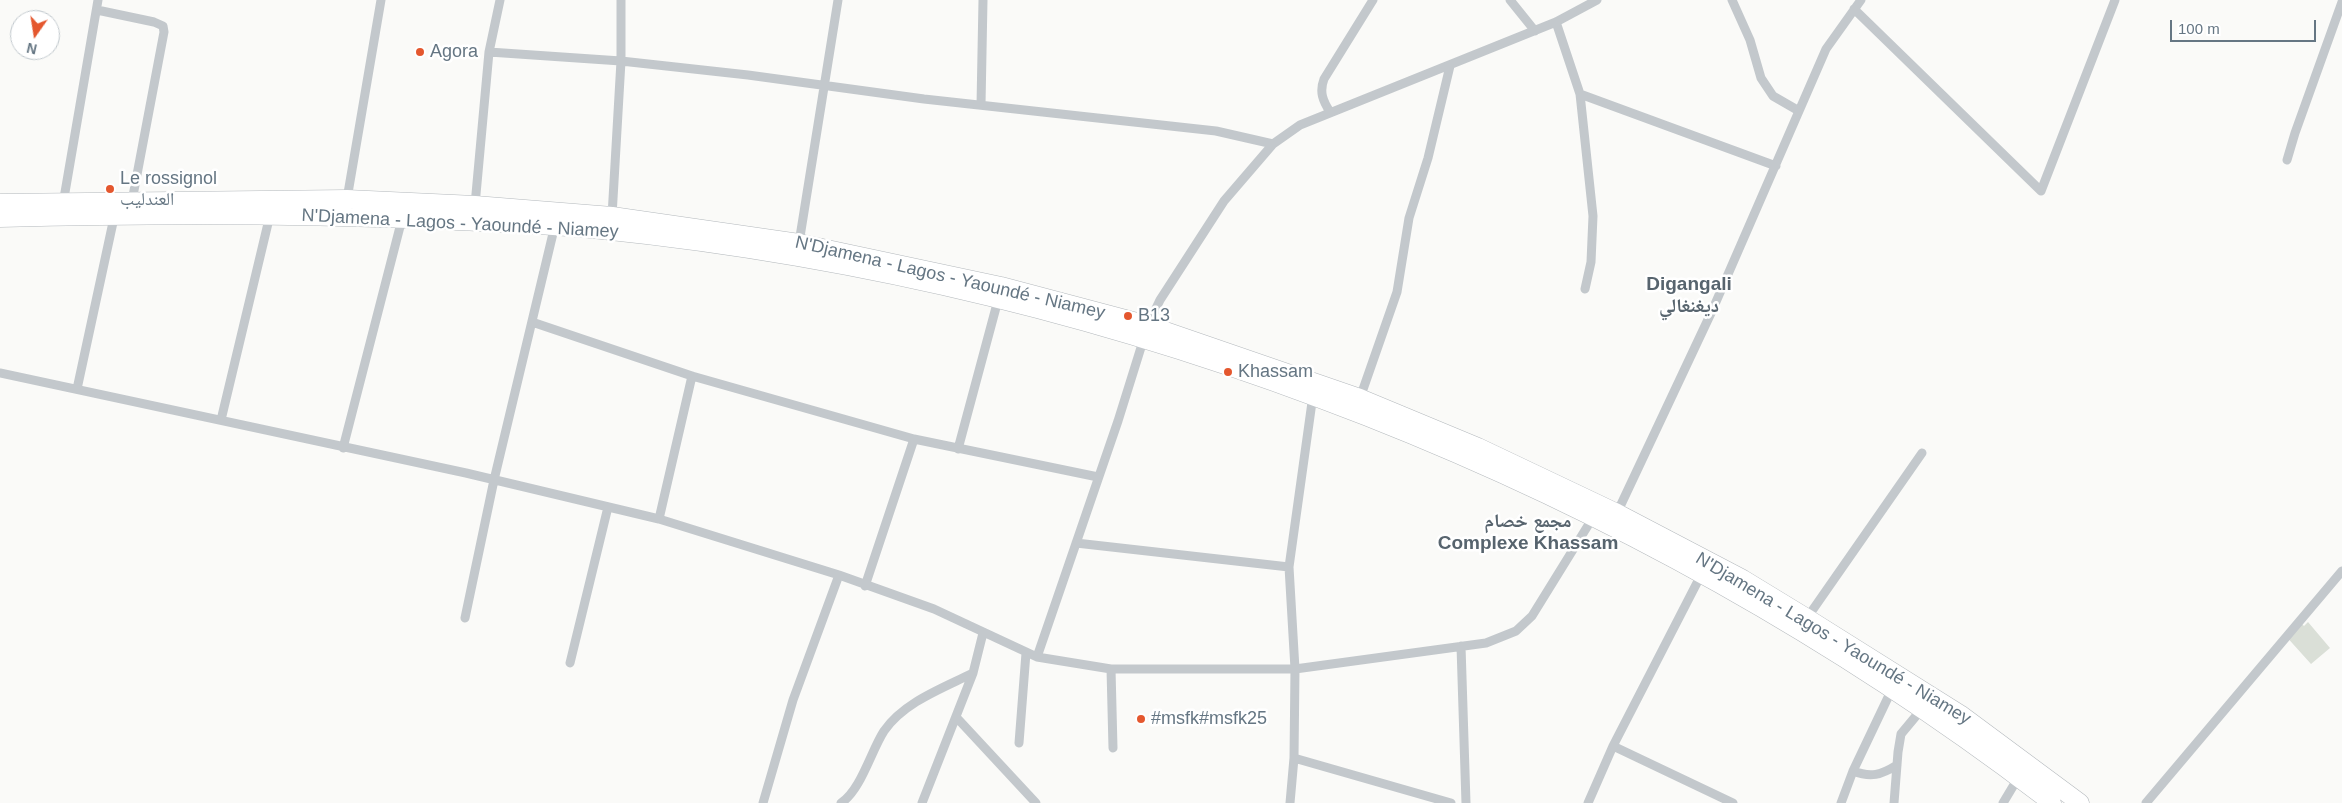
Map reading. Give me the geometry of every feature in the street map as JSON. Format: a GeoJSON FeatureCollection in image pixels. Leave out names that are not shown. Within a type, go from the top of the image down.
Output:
{"type":"FeatureCollection","features":[{"type":"Feature","properties":{"kind":"highway","name":"N'Djamena - Lagos - Yaoundé - Niamey"},"geometry":{"type":"LineString","coordinates":[[0,218],[62,209],[347,199],[475,205],[612,216],[799,242],[1001,286],[1360,398],[1478,447],[1617,513],[1743,579],[1960,714],[2080,803]]}},
{"type":"Feature","properties":{"kind":"highway","name":"N'Djamena - Lagos - Yaoundé - Niamey"},"geometry":{"type":"LineString","coordinates":[[0,203],[62,209]]}},
{"type":"Feature","properties":{"kind":"highway","name":"N'Djamena - Lagos - Yaoundé - Niamey"},"geometry":{"type":"LineString","coordinates":[[121,206],[270,215],[554,225],[644,235],[805,259],[944,286],[998,300],[1146,331],[1313,395],[1472,460],[1625,534],[1776,615],[1892,689],[2052,803]]}},
{"type":"Feature","properties":{"kind":"street"},"geometry":{"type":"LineString","coordinates":[[62,209],[98,0]]}},
{"type":"Feature","properties":{"kind":"street"},"geometry":{"type":"LineString","coordinates":[[347,199],[381,0]]}},
{"type":"Feature","properties":{"kind":"street"},"geometry":{"type":"LineString","coordinates":[[475,205],[490,52],[500,0]]}},
{"type":"Feature","properties":{"kind":"street"},"geometry":{"type":"LineString","coordinates":[[612,216],[621,61],[621,0]]}},
{"type":"Feature","properties":{"kind":"street"},"geometry":{"type":"LineString","coordinates":[[799,242],[838,0]]}},
{"type":"Feature","properties":{"kind":"street"},"geometry":{"type":"LineString","coordinates":[[981,105],[982,0]]}},
{"type":"Feature","properties":{"kind":"street"},"geometry":{"type":"LineString","coordinates":[[1330,112],[1322,97],[1321,88],[1324,79],[1373,0]]}},
{"type":"Feature","properties":{"kind":"street"},"geometry":{"type":"LineString","coordinates":[[1510,0],[1535,30]]}},
{"type":"Feature","properties":{"kind":"street"},"geometry":{"type":"LineString","coordinates":[[1037,657],[1146,331],[1173,278],[1224,201],[1273,144],[1300,126],[1330,112],[1450,66],[1556,22],[1597,0]]}},
{"type":"Feature","properties":{"kind":"street"},"geometry":{"type":"LineString","coordinates":[[1732,0],[1750,40],[1761,78],[1773,96],[1799,111]]}},
{"type":"Feature","properties":{"kind":"street"},"geometry":{"type":"LineString","coordinates":[[1617,513],[1712,311],[1826,49],[1861,0]]}},
{"type":"Feature","properties":{"kind":"street"},"geometry":{"type":"LineString","coordinates":[[1854,9],[2040,191],[2116,0]]}},
{"type":"Feature","properties":{"kind":"street"},"geometry":{"type":"LineString","coordinates":[[2287,160],[2342,2]]}},
{"type":"Feature","properties":{"kind":"street"},"geometry":{"type":"LineString","coordinates":[[77,389],[164,32],[163,26],[154,22],[97,10]]}},
{"type":"Feature","properties":{"kind":"street"},"geometry":{"type":"LineString","coordinates":[[1556,22],[1580,94],[1593,216],[1591,262],[1586,289]]}},
{"type":"Feature","properties":{"kind":"street"},"geometry":{"type":"LineString","coordinates":[[490,52],[621,61],[825,84],[981,105],[1216,131],[1273,144]]}},
{"type":"Feature","properties":{"kind":"street"},"geometry":{"type":"LineString","coordinates":[[1360,398],[1397,292],[1409,218],[1428,158],[1450,66]]}},
{"type":"Feature","properties":{"kind":"street"},"geometry":{"type":"LineString","coordinates":[[1580,94],[1776,166]]}},
{"type":"Feature","properties":{"kind":"street"},"geometry":{"type":"LineString","coordinates":[[221,420],[270,215]]}},
{"type":"Feature","properties":{"kind":"street"},"geometry":{"type":"LineString","coordinates":[[343,448],[402,219]]}},
{"type":"Feature","properties":{"kind":"street"},"geometry":{"type":"LineString","coordinates":[[465,618],[494,480],[554,225]]}},
{"type":"Feature","properties":{"kind":"street"},"geometry":{"type":"LineString","coordinates":[[958,449],[998,300]]}},
{"type":"Feature","properties":{"kind":"street"},"geometry":{"type":"LineString","coordinates":[[532,322],[692,376],[914,439],[1098,477]]}},
{"type":"Feature","properties":{"kind":"street"},"geometry":{"type":"LineString","coordinates":[[0,372],[494,480],[659,519],[839,575],[865,586],[934,609],[1037,657],[1111,669],[1295,669],[1486,643],[1516,632],[1532,616],[1592,519]]}},
{"type":"Feature","properties":{"kind":"street"},"geometry":{"type":"LineString","coordinates":[[659,519],[692,376]]}},
{"type":"Feature","properties":{"kind":"street"},"geometry":{"type":"LineString","coordinates":[[1290,803],[1294,758],[1295,669],[1289,567],[1313,395]]}},
{"type":"Feature","properties":{"kind":"street"},"geometry":{"type":"LineString","coordinates":[[865,586],[914,439]]}},
{"type":"Feature","properties":{"kind":"street"},"geometry":{"type":"LineString","coordinates":[[1806,618],[1922,453]]}},
{"type":"Feature","properties":{"kind":"street"},"geometry":{"type":"LineString","coordinates":[[570,663],[608,507]]}},
{"type":"Feature","properties":{"kind":"street"},"geometry":{"type":"LineString","coordinates":[[1076,543],[1289,567]]}},
{"type":"Feature","properties":{"kind":"street"},"geometry":{"type":"LineString","coordinates":[[2146,803],[2342,571]]}},
{"type":"Feature","properties":{"kind":"street"},"geometry":{"type":"LineString","coordinates":[[763,803],[793,700],[839,575]]}},
{"type":"Feature","properties":{"kind":"street"},"geometry":{"type":"LineString","coordinates":[[1588,803],[1613,746],[1701,575]]}},
{"type":"Feature","properties":{"kind":"street"},"geometry":{"type":"LineString","coordinates":[[922,803],[974,673],[984,633]]}},
{"type":"Feature","properties":{"kind":"street"},"geometry":{"type":"LineString","coordinates":[[1461,646],[1466,803]]}},
{"type":"Feature","properties":{"kind":"street"},"geometry":{"type":"LineString","coordinates":[[1019,743],[1026,653]]}},
{"type":"Feature","properties":{"kind":"street"},"geometry":{"type":"LineString","coordinates":[[1111,669],[1113,748]]}},
{"type":"Feature","properties":{"kind":"street"},"geometry":{"type":"LineString","coordinates":[[841,803],[852,793],[884,730],[897,716],[920,700],[974,673]]}},
{"type":"Feature","properties":{"kind":"street"},"geometry":{"type":"LineString","coordinates":[[1841,803],[1853,771],[1892,689]]}},
{"type":"Feature","properties":{"kind":"street"},"geometry":{"type":"LineString","coordinates":[[1894,803],[1901,734],[1921,710]]}},
{"type":"Feature","properties":{"kind":"street"},"geometry":{"type":"LineString","coordinates":[[957,718],[1036,803]]}},
{"type":"Feature","properties":{"kind":"street"},"geometry":{"type":"LineString","coordinates":[[1613,746],[1733,803]]}},
{"type":"Feature","properties":{"kind":"street"},"geometry":{"type":"LineString","coordinates":[[1294,758],[1451,803]]}},
{"type":"Feature","properties":{"kind":"street"},"geometry":{"type":"LineString","coordinates":[[1853,771],[1866,776],[1882,774],[1897,766]]}},
{"type":"Feature","properties":{"kind":"street"},"geometry":{"type":"LineString","coordinates":[[2003,803],[2018,777]]}},
{"type":"Feature","properties":{"kind":"shaded area"},"geometry":{"type":"Polygon","coordinates":[[[2299,621],[2304,626],[2308,622],[2330,648],[2311,664],[2284,634],[2299,621]]]}},
{"type":"Feature","properties":{"kind":"place","name":"Agora"},"geometry":{"type":"Point","coordinates":[420,52]}},
{"type":"Feature","properties":{"kind":"place","name":"Le rossignol العندليب"},"geometry":{"type":"Point","coordinates":[110,189]}},
{"type":"Feature","properties":{"kind":"place","name":"B13"},"geometry":{"type":"Point","coordinates":[1128,316]}},
{"type":"Feature","properties":{"kind":"place","name":"Khassam"},"geometry":{"type":"Point","coordinates":[1228,372]}},
{"type":"Feature","properties":{"kind":"place","name":"#msfk#msfk25"},"geometry":{"type":"Point","coordinates":[1141,719]}},
{"type":"Feature","properties":{"kind":"district","name":"Digangali ديغنغالي"},"geometry":{"type":"Point","coordinates":[1689,296]}},
{"type":"Feature","properties":{"kind":"district","name":"مجمع خصام Complexe Khassam"},"geometry":{"type":"Point","coordinates":[1528,533]}}]}
